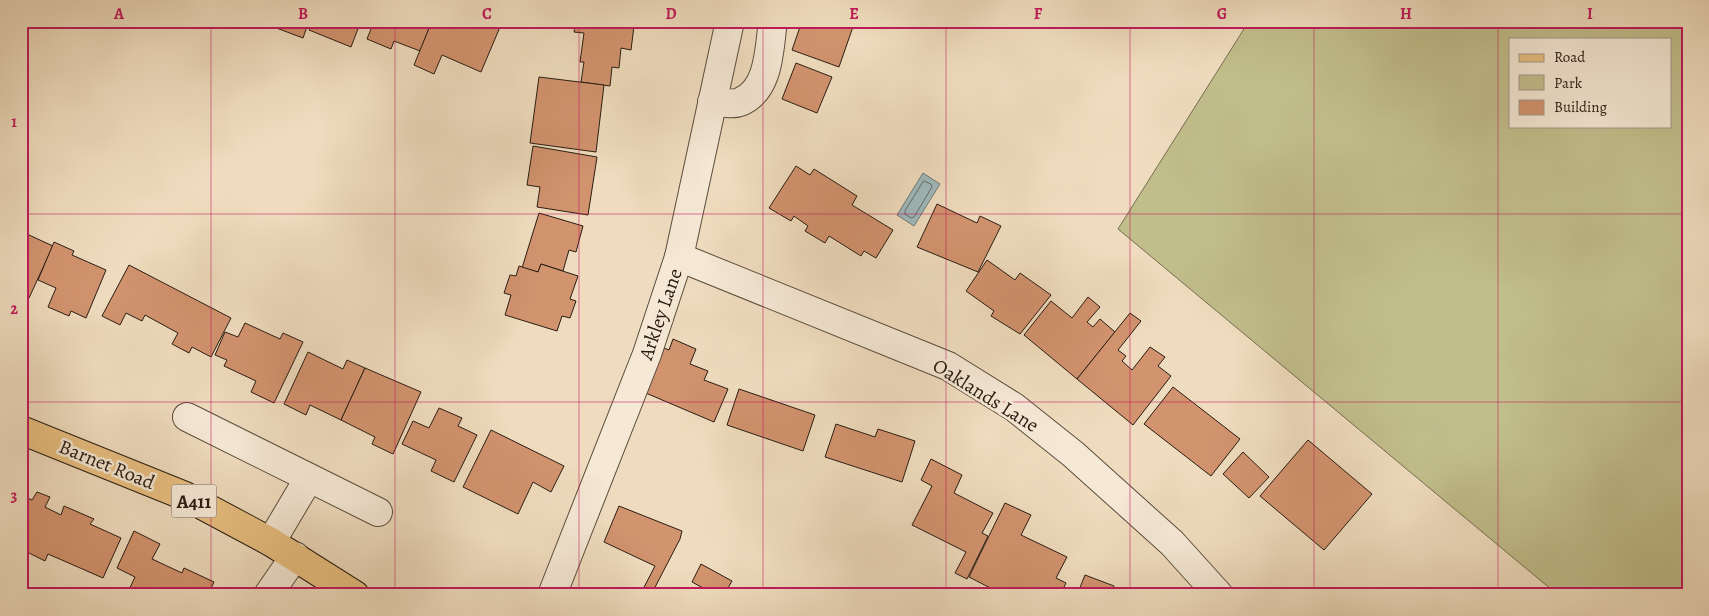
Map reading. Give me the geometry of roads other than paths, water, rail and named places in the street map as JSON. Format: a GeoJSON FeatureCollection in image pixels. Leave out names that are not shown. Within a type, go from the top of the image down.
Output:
{"type":"FeatureCollection","features":[{"type":"Feature","properties":{"kind":"main road","name":"Barnet Road"},"geometry":{"type":"LineString","coordinates":[[21,430],[185,496],[271,542],[355,595]]}},
{"type":"Feature","properties":{"kind":"street","name":"Arkley Lane"},"geometry":{"type":"LineString","coordinates":[[552,595],[647,354],[679,257],[730,21]]}},
{"type":"Feature","properties":{"kind":"street"},"geometry":{"type":"LineString","coordinates":[[712,102],[739,102],[754,92],[764,78],[773,21]]}},
{"type":"Feature","properties":{"kind":"street","name":"Oaklands Lane"},"geometry":{"type":"LineString","coordinates":[[679,257],[948,366],[1014,407],[1073,454],[1172,543],[1219,595]]}},
{"type":"Feature","properties":{"kind":"street"},"geometry":{"type":"LineString","coordinates":[[187,417],[378,512]]}},
{"type":"Feature","properties":{"kind":"street"},"geometry":{"type":"LineString","coordinates":[[271,542],[309,478]]}},
{"type":"Feature","properties":{"kind":"street"},"geometry":{"type":"LineString","coordinates":[[268,595],[295,556]]}},
{"type":"Feature","properties":{"kind":"water"},"geometry":{"type":"Polygon","coordinates":[[[923,173],[940,184],[914,226],[897,215],[923,173]]]}}]}
